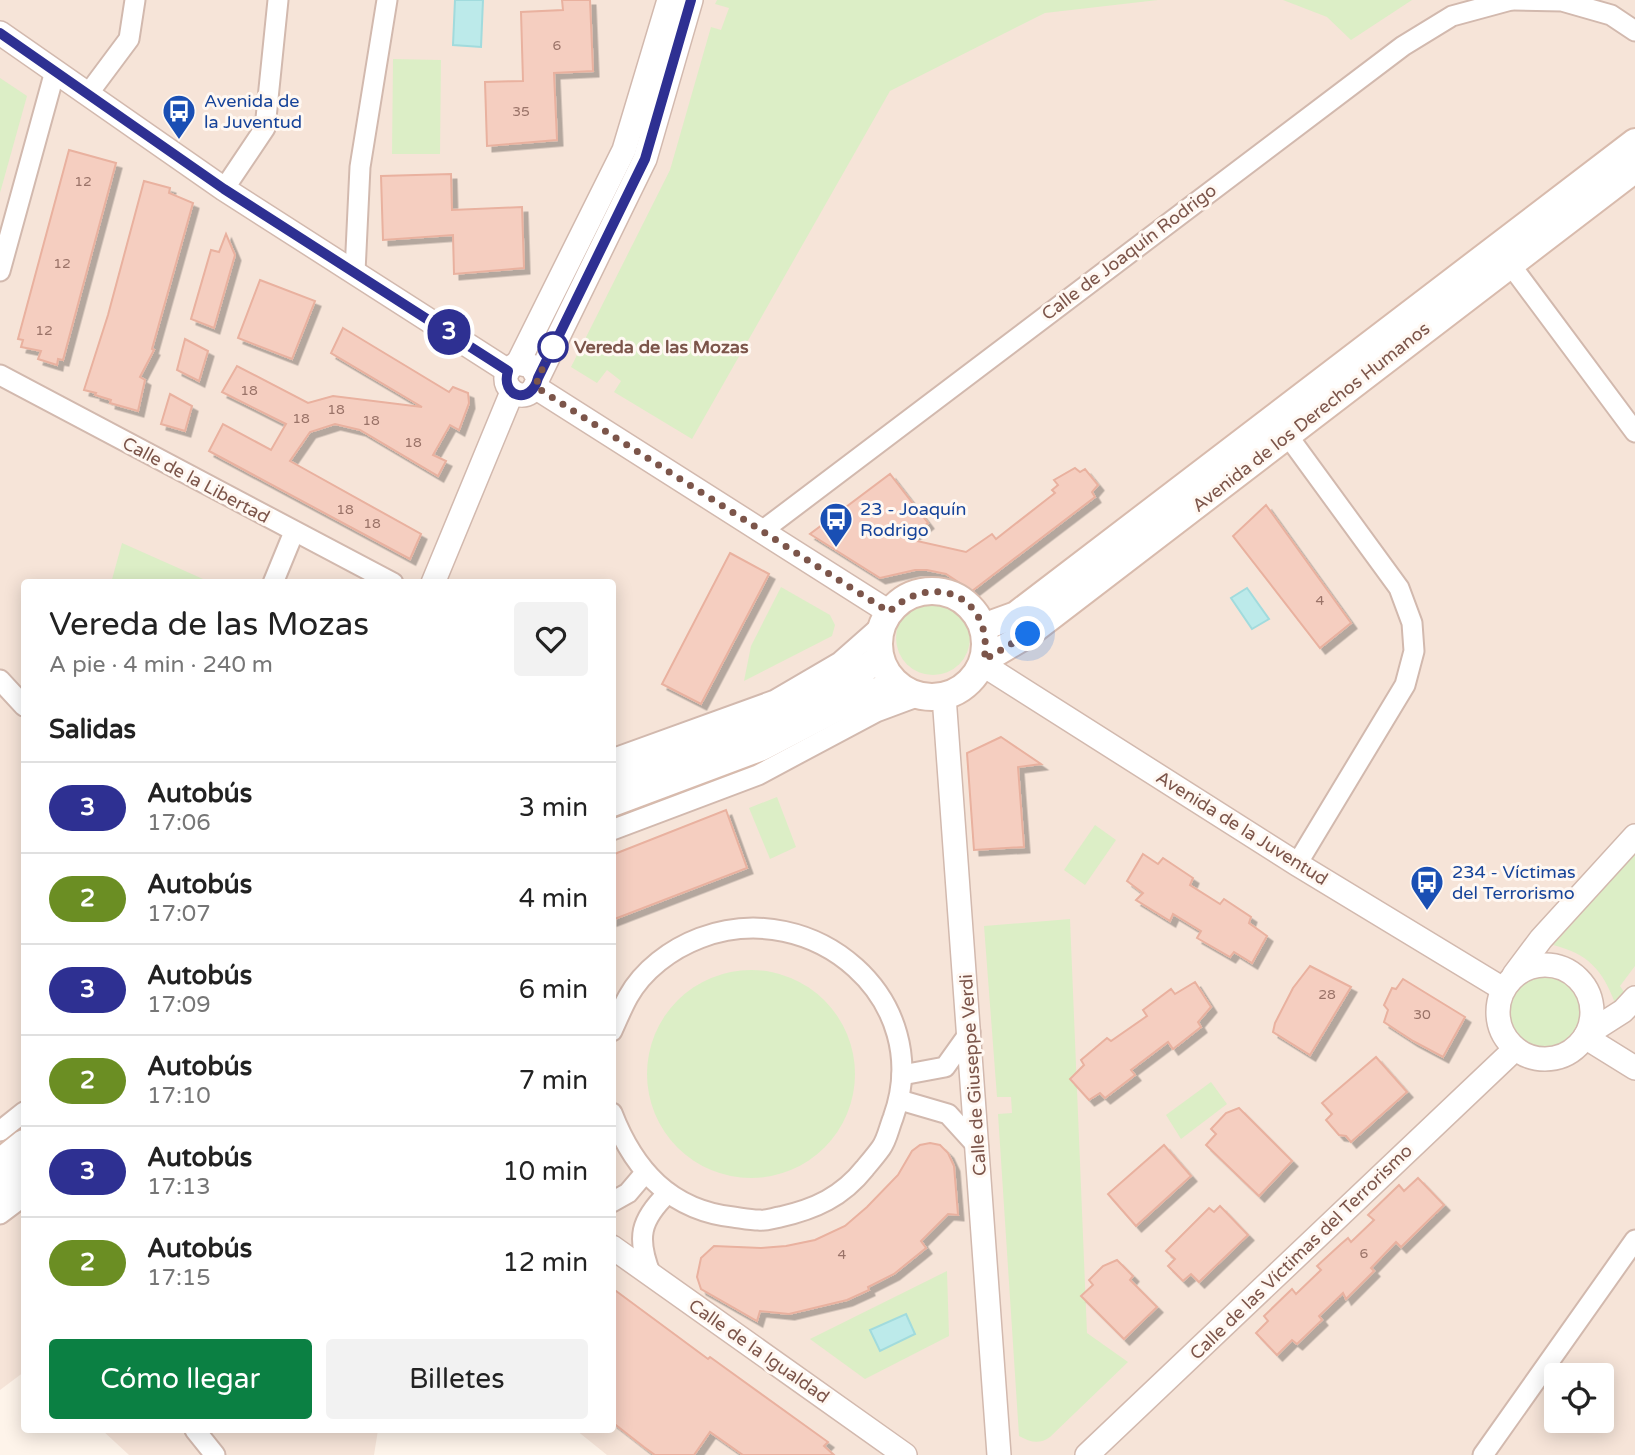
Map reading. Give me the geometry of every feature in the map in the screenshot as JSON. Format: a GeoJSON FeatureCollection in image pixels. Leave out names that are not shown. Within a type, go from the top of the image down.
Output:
{"type":"FeatureCollection","features":[{"type":"Feature","properties":{"kind":"main road","name":"Avenida de los Derechos Humanos"},"geometry":{"type":"LineString","coordinates":[[983,627],[1016,615],[1635,142]]}},
{"type":"Feature","properties":{"kind":"main road","name":"Avenida de los Derechos Humanos"},"geometry":{"type":"LineString","coordinates":[[983,662],[1028,634],[1635,169]]}},
{"type":"Feature","properties":{"kind":"main road"},"geometry":{"type":"LineString","coordinates":[[616,802],[762,747],[864,694],[921,693],[967,685],[983,662],[986,639],[983,627],[967,603],[955,595],[941,591],[912,594],[886,619],[879,641],[880,657],[888,673],[921,693]]}},
{"type":"Feature","properties":{"kind":"main road"},"geometry":{"type":"LineString","coordinates":[[616,779],[752,729],[853,678],[880,657]]}},
{"type":"Feature","properties":{"kind":"main road"},"geometry":{"type":"LineString","coordinates":[[0,1162],[21,1145]]}},
{"type":"Feature","properties":{"kind":"main road"},"geometry":{"type":"LineString","coordinates":[[12,1204],[21,1179]]}},
{"type":"Feature","properties":{"kind":"street"},"geometry":{"type":"LineString","coordinates":[[88,94],[129,39],[135,0]]}},
{"type":"Feature","properties":{"kind":"street"},"geometry":{"type":"LineString","coordinates":[[224,189],[265,128],[278,0]]}},
{"type":"Feature","properties":{"kind":"street"},"geometry":{"type":"LineString","coordinates":[[355,272],[360,167],[387,0]]}},
{"type":"Feature","properties":{"kind":"street"},"geometry":{"type":"LineString","coordinates":[[435,579],[512,375],[624,150],[669,0]]}},
{"type":"Feature","properties":{"kind":"street"},"geometry":{"type":"LineString","coordinates":[[537,382],[645,159],[691,0]]}},
{"type":"Feature","properties":{"kind":"street","name":"Calle de Joaquín Rodrigo"},"geometry":{"type":"LineString","coordinates":[[762,531],[1403,46],[1452,16],[1512,0],[1562,1],[1611,15],[1635,31]]}},
{"type":"Feature","properties":{"kind":"street"},"geometry":{"type":"LineString","coordinates":[[0,33],[224,189],[512,375]]}},
{"type":"Feature","properties":{"kind":"street"},"geometry":{"type":"LineString","coordinates":[[0,271],[55,71]]}},
{"type":"Feature","properties":{"kind":"street"},"geometry":{"type":"LineString","coordinates":[[1510,264],[1635,432]]}},
{"type":"Feature","properties":{"kind":"street"},"geometry":{"type":"LineString","coordinates":[[512,375],[531,366],[537,382],[762,531],[886,619],[840,662],[775,700],[616,759]]}},
{"type":"Feature","properties":{"kind":"street","name":"Calle de la Libertad"},"geometry":{"type":"LineString","coordinates":[[0,375],[385,579]]}},
{"type":"Feature","properties":{"kind":"street"},"geometry":{"type":"LineString","coordinates":[[1288,436],[1399,588],[1412,623],[1414,650],[1405,685],[1297,864]]}},
{"type":"Feature","properties":{"kind":"street"},"geometry":{"type":"LineString","coordinates":[[276,579],[294,532]]}},
{"type":"Feature","properties":{"kind":"street","name":"Avenida de la Juventud"},"geometry":{"type":"LineString","coordinates":[[983,662],[1297,864],[1507,985]]}},
{"type":"Feature","properties":{"kind":"street"},"geometry":{"type":"LineString","coordinates":[[0,680],[21,703]]}},
{"type":"Feature","properties":{"kind":"street"},"geometry":{"type":"LineString","coordinates":[[616,828],[758,775],[876,712],[921,693]]}},
{"type":"Feature","properties":{"kind":"street","name":"Calle de Giuseppe Verdi"},"geometry":{"type":"LineString","coordinates":[[921,693],[970,1032],[999,1455]]}},
{"type":"Feature","properties":{"kind":"street"},"geometry":{"type":"LineString","coordinates":[[1507,985],[1529,968],[1543,965],[1557,967],[1581,982],[1592,1007],[1591,1022],[1586,1035],[1575,1049],[1561,1057],[1545,1060],[1530,1057],[1515,1049],[1500,1028],[1497,1015],[1499,1002],[1507,985],[1541,939],[1635,835]]}},
{"type":"Feature","properties":{"kind":"street"},"geometry":{"type":"LineString","coordinates":[[616,1022],[628,996],[653,967],[684,944],[719,930],[757,926],[795,932],[830,947],[860,971],[883,1001],[897,1037],[902,1075],[900,1100],[883,1146],[852,1184],[810,1210],[761,1221],[712,1215],[668,1193],[645,1173],[623,1142],[616,1124]]}},
{"type":"Feature","properties":{"kind":"street"},"geometry":{"type":"LineString","coordinates":[[1586,1035],[1623,1011],[1635,998]]}},
{"type":"Feature","properties":{"kind":"street"},"geometry":{"type":"LineString","coordinates":[[902,1075],[945,1067],[970,1032]]}},
{"type":"Feature","properties":{"kind":"street"},"geometry":{"type":"LineString","coordinates":[[1586,1035],[1635,1068]]}},
{"type":"Feature","properties":{"kind":"street","name":"Calle de las Víctimas del Terrorismo"},"geometry":{"type":"LineString","coordinates":[[1087,1455],[1515,1049]]}},
{"type":"Feature","properties":{"kind":"street"},"geometry":{"type":"LineString","coordinates":[[900,1100],[948,1114],[978,1147]]}},
{"type":"Feature","properties":{"kind":"street"},"geometry":{"type":"LineString","coordinates":[[0,1130],[21,1114]]}},
{"type":"Feature","properties":{"kind":"street"},"geometry":{"type":"LineString","coordinates":[[616,1200],[628,1194],[645,1173]]}},
{"type":"Feature","properties":{"kind":"street"},"geometry":{"type":"LineString","coordinates":[[651,1275],[645,1259],[642,1236],[650,1210],[668,1193]]}},
{"type":"Feature","properties":{"kind":"street"},"geometry":{"type":"LineString","coordinates":[[1483,1455],[1635,1240]]}},
{"type":"Feature","properties":{"kind":"street","name":"Calle de la Igualdad"},"geometry":{"type":"LineString","coordinates":[[616,1250],[905,1455]]}},
{"type":"Feature","properties":{"kind":"street"},"geometry":{"type":"LineString","coordinates":[[197,1433],[215,1455]]}},
{"type":"Feature","properties":{"kind":"shaded area"},"geometry":{"type":"Polygon","coordinates":[[[0,0],[1635,0],[1635,1455],[607,1455],[580,1433],[616,1433],[616,579],[21,579],[21,1374],[0,1390],[0,0]]]}},
{"type":"Feature","properties":{"kind":"shaded area"},"geometry":{"type":"Polygon","coordinates":[[[105,1433],[378,1433],[374,1455],[129,1455],[105,1433]]]}},
{"type":"Feature","properties":{"kind":"green space"},"geometry":{"type":"Polygon","coordinates":[[[717,0],[1158,0],[1045,13],[890,91],[692,439],[614,392],[621,381],[607,370],[597,383],[571,367],[670,170],[711,27],[721,30],[729,8],[715,4],[717,0]]]}},
{"type":"Feature","properties":{"kind":"green space"},"geometry":{"type":"Polygon","coordinates":[[[1283,0],[1412,0],[1351,40],[1327,17],[1283,0]]]}},
{"type":"Feature","properties":{"kind":"green space"},"geometry":{"type":"Polygon","coordinates":[[[393,59],[441,60],[440,154],[392,154],[393,59]]]}},
{"type":"Feature","properties":{"kind":"green space"},"geometry":{"type":"Polygon","coordinates":[[[0,78],[27,96],[0,193],[0,78]]]}},
{"type":"Feature","properties":{"kind":"green space"},"geometry":{"type":"Polygon","coordinates":[[[122,543],[203,579],[112,579],[122,543]]]}},
{"type":"Feature","properties":{"kind":"green space"},"geometry":{"type":"Polygon","coordinates":[[[781,587],[830,615],[835,625],[832,636],[744,681],[751,646],[781,587]]]}},
{"type":"Feature","properties":{"kind":"green space"},"geometry":{"type":"Polygon","coordinates":[[[926,601],[940,601],[954,607],[964,617],[970,638],[968,652],[954,669],[940,675],[926,675],[912,669],[902,659],[896,645],[896,631],[902,617],[912,607],[926,601]]]}},
{"type":"Feature","properties":{"kind":"green space"},"geometry":{"type":"Polygon","coordinates":[[[777,797],[796,847],[770,859],[749,808],[777,797]]]}},
{"type":"Feature","properties":{"kind":"green space"},"geometry":{"type":"Polygon","coordinates":[[[1095,825],[1116,840],[1085,885],[1064,870],[1095,825]]]}},
{"type":"Feature","properties":{"kind":"green space"},"geometry":{"type":"Polygon","coordinates":[[[1635,854],[1635,966],[1620,986],[1624,992],[1615,1003],[1599,972],[1585,958],[1553,945],[1635,854]]]}},
{"type":"Feature","properties":{"kind":"green space"},"geometry":{"type":"Polygon","coordinates":[[[1070,919],[1087,1333],[1128,1362],[1050,1437],[1035,1442],[1019,1436],[998,1114],[1012,1113],[1011,1097],[997,1097],[984,926],[1070,919]]]}},
{"type":"Feature","properties":{"kind":"green space"},"geometry":{"type":"Polygon","coordinates":[[[751,970],[791,978],[824,1001],[847,1034],[855,1074],[847,1114],[824,1147],[791,1170],[751,1178],[711,1170],[678,1147],[655,1114],[647,1074],[655,1034],[678,1001],[711,978],[751,970]]]}},
{"type":"Feature","properties":{"kind":"green space"},"geometry":{"type":"Polygon","coordinates":[[[1545,975],[1560,978],[1572,986],[1580,998],[1583,1013],[1580,1028],[1572,1040],[1560,1048],[1545,1051],[1530,1048],[1518,1040],[1510,1028],[1507,1013],[1510,998],[1518,986],[1530,978],[1545,975]]]}},
{"type":"Feature","properties":{"kind":"green space"},"geometry":{"type":"Polygon","coordinates":[[[1211,1082],[1227,1104],[1181,1139],[1166,1115],[1211,1082]]]}},
{"type":"Feature","properties":{"kind":"green space"},"geometry":{"type":"Polygon","coordinates":[[[947,1271],[949,1336],[865,1379],[810,1339],[947,1271]]]}},
{"type":"Feature","properties":{"kind":"water"},"geometry":{"type":"Polygon","coordinates":[[[455,0],[483,0],[481,47],[453,45],[455,0]]]}},
{"type":"Feature","properties":{"kind":"water"},"geometry":{"type":"Polygon","coordinates":[[[1247,588],[1269,619],[1252,629],[1231,598],[1247,588]]]}},
{"type":"Feature","properties":{"kind":"water"},"geometry":{"type":"Polygon","coordinates":[[[906,1314],[915,1334],[880,1351],[870,1330],[906,1314]]]}},
{"type":"Feature","properties":{"kind":"building"},"geometry":{"type":"Polygon","coordinates":[[[562,0],[590,0],[593,71],[554,73],[557,140],[487,146],[485,82],[523,81],[521,12],[563,10],[562,0]]]}},
{"type":"Feature","properties":{"kind":"building"},"geometry":{"type":"Polygon","coordinates":[[[69,150],[116,163],[63,360],[58,359],[57,365],[38,359],[41,351],[21,347],[23,340],[18,339],[69,150]]]}},
{"type":"Feature","properties":{"kind":"building"},"geometry":{"type":"Polygon","coordinates":[[[451,174],[452,210],[522,207],[524,268],[454,274],[453,235],[383,240],[381,176],[451,174]]]}},
{"type":"Feature","properties":{"kind":"building"},"geometry":{"type":"Polygon","coordinates":[[[144,181],[170,188],[169,193],[193,203],[152,349],[154,350],[140,377],[145,380],[138,411],[110,403],[111,400],[84,390],[108,315],[144,181]]]}},
{"type":"Feature","properties":{"kind":"building"},"geometry":{"type":"Polygon","coordinates":[[[226,234],[235,255],[214,328],[191,319],[211,250],[219,252],[226,234]]]}},
{"type":"Feature","properties":{"kind":"building"},"geometry":{"type":"Polygon","coordinates":[[[260,280],[315,301],[292,359],[238,338],[260,280]]]}},
{"type":"Feature","properties":{"kind":"building"},"geometry":{"type":"Polygon","coordinates":[[[343,328],[449,392],[453,387],[468,393],[469,403],[459,430],[450,425],[433,455],[446,461],[438,476],[360,430],[335,424],[310,432],[290,461],[421,534],[410,559],[209,451],[223,424],[271,450],[286,424],[222,392],[237,366],[308,403],[333,396],[422,407],[331,353],[343,328]]]}},
{"type":"Feature","properties":{"kind":"building"},"geometry":{"type":"Polygon","coordinates":[[[185,339],[208,351],[199,381],[177,370],[185,339]]]}},
{"type":"Feature","properties":{"kind":"building"},"geometry":{"type":"Polygon","coordinates":[[[170,394],[192,406],[185,431],[161,424],[170,394]]]}},
{"type":"Feature","properties":{"kind":"building"},"geometry":{"type":"Polygon","coordinates":[[[1075,468],[1080,472],[1085,469],[1098,485],[1092,492],[1095,497],[972,591],[946,574],[927,570],[880,578],[810,534],[890,474],[928,523],[908,539],[966,552],[992,534],[996,539],[1055,493],[1052,490],[1058,485],[1054,480],[1075,468]]]}},
{"type":"Feature","properties":{"kind":"building"},"geometry":{"type":"Polygon","coordinates":[[[1266,505],[1351,623],[1320,648],[1233,536],[1266,505]]]}},
{"type":"Feature","properties":{"kind":"building"},"geometry":{"type":"Polygon","coordinates":[[[730,553],[769,574],[701,704],[662,684],[730,553]]]}},
{"type":"Feature","properties":{"kind":"building"},"geometry":{"type":"Polygon","coordinates":[[[1001,737],[1041,764],[1018,767],[1024,847],[974,850],[967,753],[1001,737]]]}},
{"type":"Feature","properties":{"kind":"building"},"geometry":{"type":"Polygon","coordinates":[[[726,810],[747,868],[616,918],[616,853],[726,810]]]}},
{"type":"Feature","properties":{"kind":"building"},"geometry":{"type":"Polygon","coordinates":[[[1143,854],[1158,864],[1163,858],[1193,878],[1190,885],[1220,904],[1224,899],[1251,917],[1249,923],[1267,936],[1252,963],[1234,952],[1230,957],[1197,938],[1201,931],[1173,914],[1170,921],[1136,900],[1143,893],[1127,881],[1143,854]]]}},
{"type":"Feature","properties":{"kind":"building"},"geometry":{"type":"Polygon","coordinates":[[[1310,966],[1351,987],[1310,1055],[1273,1032],[1293,988],[1310,966]]]}},
{"type":"Feature","properties":{"kind":"building"},"geometry":{"type":"Polygon","coordinates":[[[1403,979],[1465,1017],[1443,1057],[1384,1022],[1388,1010],[1384,1005],[1392,988],[1396,989],[1403,979]]]}},
{"type":"Feature","properties":{"kind":"building"},"geometry":{"type":"Polygon","coordinates":[[[1195,982],[1211,1007],[1198,1022],[1201,1027],[1173,1049],[1168,1042],[1131,1070],[1135,1075],[1105,1098],[1100,1093],[1089,1100],[1070,1079],[1084,1065],[1081,1060],[1107,1038],[1111,1041],[1147,1016],[1143,1010],[1171,989],[1175,994],[1195,982]]]}},
{"type":"Feature","properties":{"kind":"building"},"geometry":{"type":"Polygon","coordinates":[[[1376,1057],[1407,1092],[1351,1142],[1346,1136],[1339,1135],[1326,1120],[1332,1114],[1322,1103],[1376,1057]]]}},
{"type":"Feature","properties":{"kind":"building"},"geometry":{"type":"Polygon","coordinates":[[[1239,1108],[1292,1161],[1259,1196],[1206,1145],[1216,1134],[1211,1129],[1226,1113],[1239,1108]]]}},
{"type":"Feature","properties":{"kind":"building"},"geometry":{"type":"Polygon","coordinates":[[[920,1145],[940,1145],[948,1153],[954,1166],[958,1215],[948,1214],[921,1241],[926,1248],[894,1274],[868,1287],[869,1290],[847,1300],[789,1314],[760,1311],[757,1321],[701,1289],[697,1277],[701,1258],[714,1246],[786,1246],[815,1240],[845,1226],[898,1175],[912,1151],[920,1145]]]}},
{"type":"Feature","properties":{"kind":"building"},"geometry":{"type":"Polygon","coordinates":[[[1164,1145],[1191,1176],[1136,1226],[1108,1194],[1164,1145]]]}},
{"type":"Feature","properties":{"kind":"building"},"geometry":{"type":"Polygon","coordinates":[[[1418,1178],[1444,1205],[1401,1247],[1396,1242],[1371,1268],[1374,1271],[1346,1299],[1343,1293],[1319,1316],[1322,1320],[1297,1344],[1292,1340],[1277,1355],[1256,1333],[1268,1321],[1264,1316],[1292,1289],[1296,1294],[1321,1270],[1317,1266],[1348,1238],[1351,1242],[1374,1220],[1368,1215],[1399,1185],[1404,1191],[1418,1178]]]}},
{"type":"Feature","properties":{"kind":"building"},"geometry":{"type":"Polygon","coordinates":[[[1220,1206],[1248,1235],[1199,1282],[1191,1274],[1183,1281],[1168,1266],[1175,1259],[1166,1251],[1209,1208],[1214,1212],[1220,1206]]]}},
{"type":"Feature","properties":{"kind":"building"},"geometry":{"type":"Polygon","coordinates":[[[1117,1260],[1133,1276],[1130,1280],[1157,1307],[1124,1339],[1081,1296],[1093,1285],[1089,1280],[1103,1266],[1117,1260]]]}},
{"type":"Feature","properties":{"kind":"building"},"geometry":{"type":"Polygon","coordinates":[[[616,1291],[828,1442],[824,1446],[834,1455],[743,1455],[710,1432],[694,1455],[655,1455],[616,1425],[616,1291]]]}},
{"type":"Feature","properties":{"kind":"bus line","name":"3"},"geometry":{"type":"LineString","coordinates":[[0,33],[224,189],[508,371],[505,378],[507,386],[520,395],[529,394],[536,387],[645,159],[691,0]]}},
{"type":"Feature","properties":{"kind":"place","name":"Avenida de la Juventud"},"geometry":{"type":"Point","coordinates":[179,141]}},
{"type":"Feature","properties":{"kind":"place","name":"Vereda de las Mozas"},"geometry":{"type":"Point","coordinates":[553,347]}},
{"type":"Feature","properties":{"kind":"place","name":"23 - Joaquín Rodrigo"},"geometry":{"type":"Point","coordinates":[836,549]}},
{"type":"Feature","properties":{"kind":"place","name":"234 - Víctimas del Terrorismo"},"geometry":{"type":"Point","coordinates":[1427,912]}},
{"type":"Feature","properties":{"kind":"route"},"geometry":{"type":"LineString","coordinates":[[553,347],[536,387],[889,612],[912,594],[941,591],[955,595],[967,603],[983,627],[986,639],[984,660],[1028,634]]}}]}
